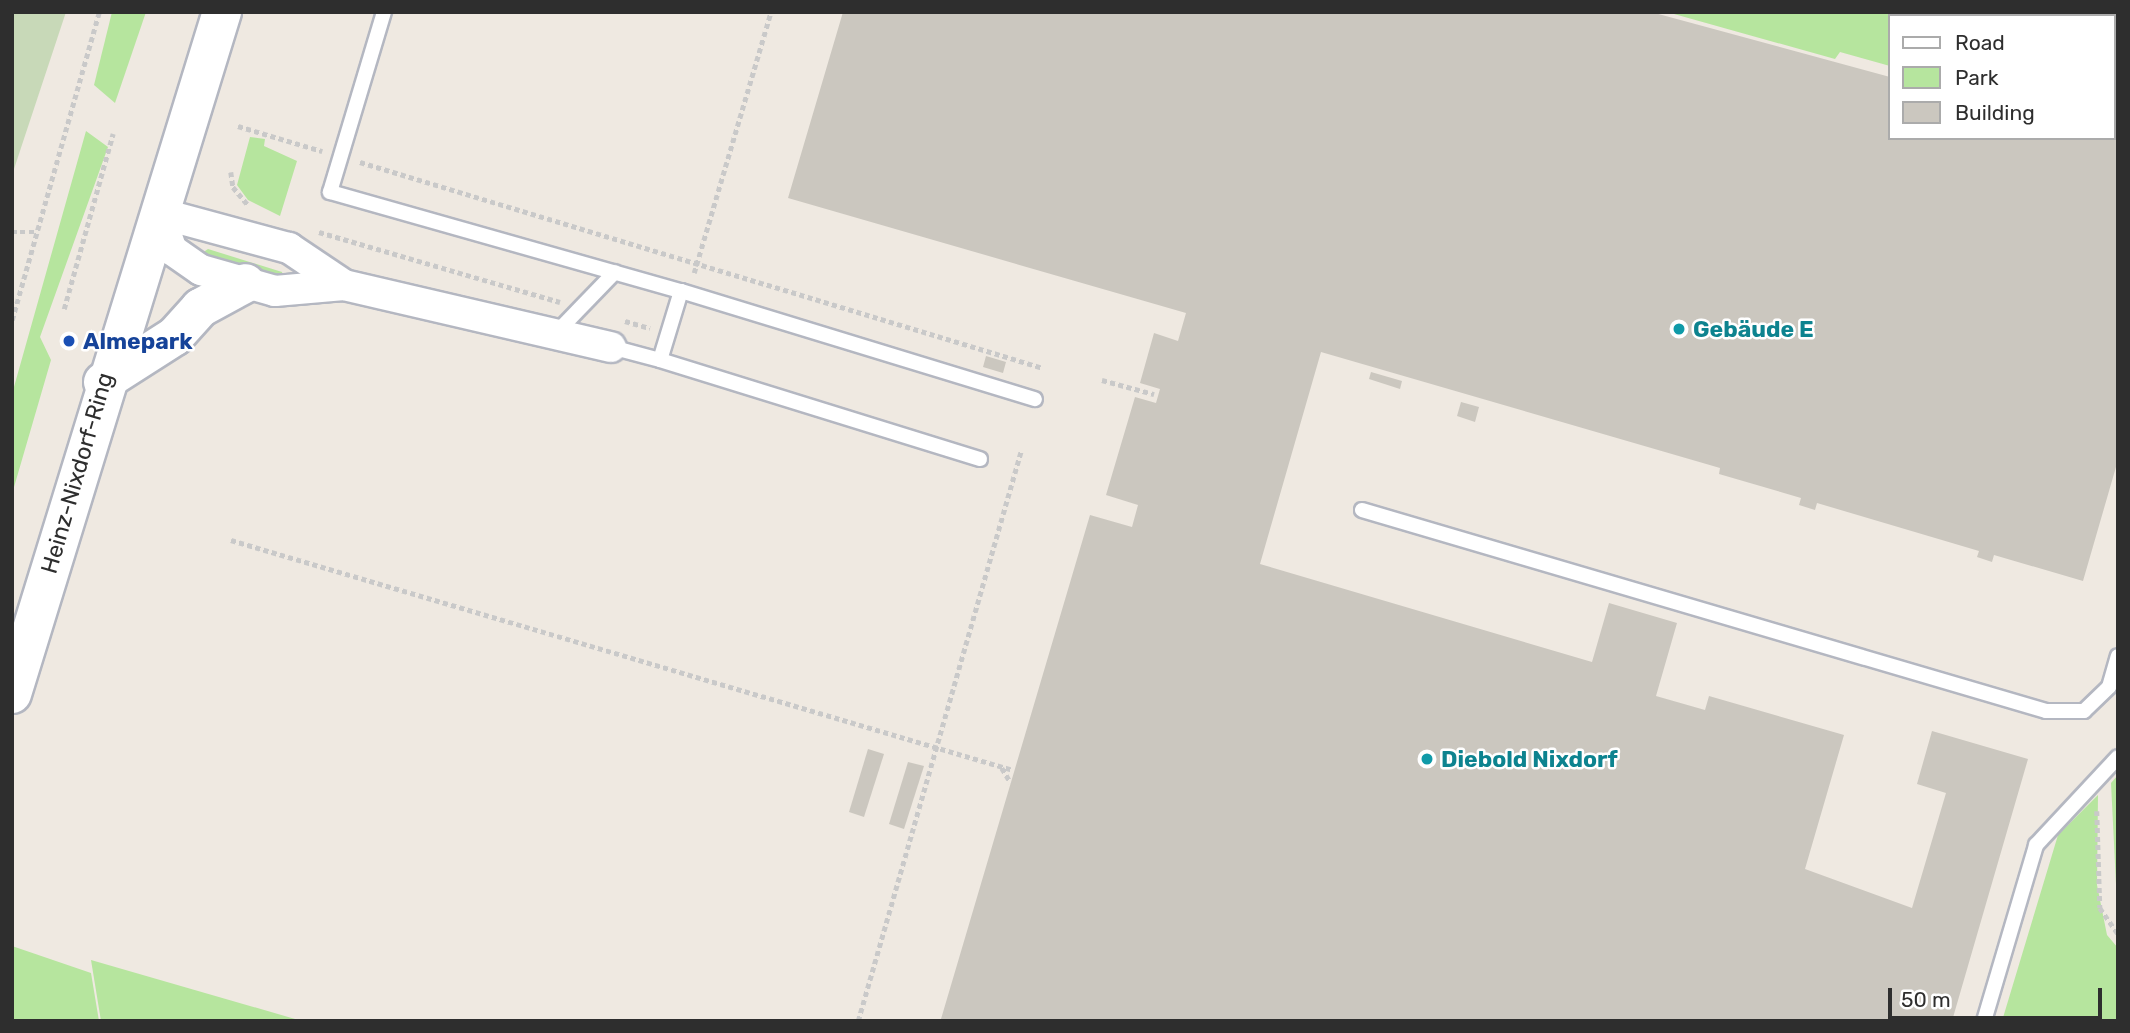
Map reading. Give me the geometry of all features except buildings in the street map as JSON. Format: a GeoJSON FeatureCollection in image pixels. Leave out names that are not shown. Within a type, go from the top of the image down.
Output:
{"type":"FeatureCollection","features":[{"type":"Feature","properties":{"kind":"main road","name":"Heinz-Nixdorf-Ring"},"geometry":{"type":"LineString","coordinates":[[12,694],[103,382],[222,12]]}},
{"type":"Feature","properties":{"kind":"main road"},"geometry":{"type":"LineString","coordinates":[[103,382],[175,336],[200,308],[246,283]]}},
{"type":"Feature","properties":{"kind":"street"},"geometry":{"type":"LineString","coordinates":[[159,213],[172,250],[201,270],[275,291],[344,285],[611,346]]}},
{"type":"Feature","properties":{"kind":"street"},"geometry":{"type":"LineString","coordinates":[[159,213],[289,248],[344,285]]}},
{"type":"Feature","properties":{"kind":"lane"},"geometry":{"type":"LineString","coordinates":[[384,12],[330,192],[681,291],[1035,399]]}},
{"type":"Feature","properties":{"kind":"lane"},"geometry":{"type":"LineString","coordinates":[[555,334],[615,272]]}},
{"type":"Feature","properties":{"kind":"lane"},"geometry":{"type":"LineString","coordinates":[[660,360],[681,291]]}},
{"type":"Feature","properties":{"kind":"lane"},"geometry":{"type":"LineString","coordinates":[[611,346],[980,459]]}},
{"type":"Feature","properties":{"kind":"lane"},"geometry":{"type":"LineString","coordinates":[[1362,510],[2046,711],[2084,711],[2109,687],[2118,656]]}},
{"type":"Feature","properties":{"kind":"lane"},"geometry":{"type":"LineString","coordinates":[[1984,1021],[2036,845],[2118,757]]}},
{"type":"Feature","properties":{"kind":"path"},"geometry":{"type":"LineString","coordinates":[[12,320],[99,12]]}},
{"type":"Feature","properties":{"kind":"path"},"geometry":{"type":"LineString","coordinates":[[697,263],[771,12]]}},
{"type":"Feature","properties":{"kind":"path"},"geometry":{"type":"LineString","coordinates":[[237,126],[1043,368]]}},
{"type":"Feature","properties":{"kind":"path"},"geometry":{"type":"LineString","coordinates":[[64,309],[113,134]]}},
{"type":"Feature","properties":{"kind":"path"},"geometry":{"type":"LineString","coordinates":[[231,172],[239,198],[256,210]]}},
{"type":"Feature","properties":{"kind":"path"},"geometry":{"type":"LineString","coordinates":[[306,228],[668,333]]}},
{"type":"Feature","properties":{"kind":"path"},"geometry":{"type":"LineString","coordinates":[[12,232],[35,232]]}},
{"type":"Feature","properties":{"kind":"path"},"geometry":{"type":"LineString","coordinates":[[1102,380],[1154,394]]}},
{"type":"Feature","properties":{"kind":"path"},"geometry":{"type":"LineString","coordinates":[[858,1021],[1021,451]]}},
{"type":"Feature","properties":{"kind":"path"},"geometry":{"type":"LineString","coordinates":[[231,540],[1013,771]]}},
{"type":"Feature","properties":{"kind":"path"},"geometry":{"type":"LineString","coordinates":[[1001,767],[1011,783]]}},
{"type":"Feature","properties":{"kind":"path"},"geometry":{"type":"LineString","coordinates":[[2096,779],[2100,908],[2118,934]]}},
{"type":"Feature","properties":{"kind":"green space"},"geometry":{"type":"Polygon","coordinates":[[[12,12],[66,12],[12,175],[12,12]]]}},
{"type":"Feature","properties":{"kind":"green space"},"geometry":{"type":"Polygon","coordinates":[[[112,12],[146,12],[115,103],[94,85],[112,12]]]}},
{"type":"Feature","properties":{"kind":"green space"},"geometry":{"type":"Polygon","coordinates":[[[1925,12],[1888,14],[1888,65],[1840,52],[1835,59],[1674,14],[1925,12]]]}},
{"type":"Feature","properties":{"kind":"green space"},"geometry":{"type":"Polygon","coordinates":[[[86,131],[108,147],[40,337],[51,360],[12,494],[12,394],[86,131]]]}},
{"type":"Feature","properties":{"kind":"green space"},"geometry":{"type":"Polygon","coordinates":[[[250,137],[265,139],[264,146],[297,161],[280,216],[248,200],[237,185],[250,137]]]}},
{"type":"Feature","properties":{"kind":"green space"},"geometry":{"type":"Polygon","coordinates":[[[208,249],[282,272],[283,276],[199,255],[208,249]]]}},
{"type":"Feature","properties":{"kind":"green space"},"geometry":{"type":"Polygon","coordinates":[[[2118,775],[2118,925],[2111,783],[2118,775]]]}},
{"type":"Feature","properties":{"kind":"green space"},"geometry":{"type":"Polygon","coordinates":[[[2098,795],[2097,885],[2107,935],[2118,948],[2118,1021],[2002,1021],[2058,835],[2098,795]]]}},
{"type":"Feature","properties":{"kind":"green space"},"geometry":{"type":"Polygon","coordinates":[[[12,946],[91,973],[99,1021],[12,1021],[12,946]]]}},
{"type":"Feature","properties":{"kind":"green space"},"geometry":{"type":"Polygon","coordinates":[[[91,960],[302,1021],[101,1021],[91,960]]]}},
{"type":"Feature","properties":{"kind":"place","name":"Gebäude E"},"geometry":{"type":"Point","coordinates":[1679,329]}},
{"type":"Feature","properties":{"kind":"place","name":"Almepark"},"geometry":{"type":"Point","coordinates":[69,341]}},
{"type":"Feature","properties":{"kind":"place","name":"Diebold Nixdorf"},"geometry":{"type":"Point","coordinates":[1427,759]}}]}
